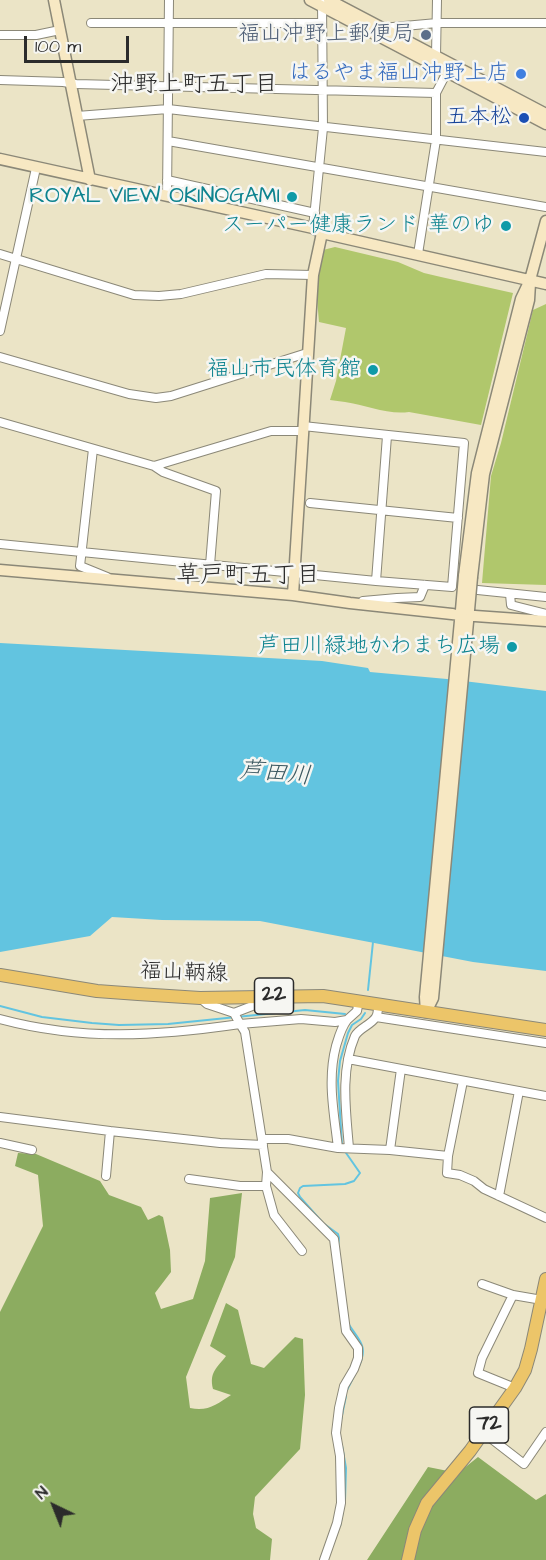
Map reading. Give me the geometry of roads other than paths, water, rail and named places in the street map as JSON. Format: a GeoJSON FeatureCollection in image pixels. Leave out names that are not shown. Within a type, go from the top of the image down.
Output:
{"type":"FeatureCollection","features":[{"type":"Feature","properties":{"kind":"main road","name":"福山鞆線"},"geometry":{"type":"LineString","coordinates":[[0,975],[97,991],[200,998],[323,996],[546,1030]]}},
{"type":"Feature","properties":{"kind":"main road","name":"72"},"geometry":{"type":"LineString","coordinates":[[408,1560],[415,1530],[427,1503],[470,1451],[515,1388],[528,1361],[543,1308],[546,1279]]}},
{"type":"Feature","properties":{"kind":"street"},"geometry":{"type":"LineString","coordinates":[[54,0],[90,180]]}},
{"type":"Feature","properties":{"kind":"street"},"geometry":{"type":"LineString","coordinates":[[167,196],[169,0]]}},
{"type":"Feature","properties":{"kind":"street"},"geometry":{"type":"LineString","coordinates":[[310,0],[325,2],[381,28],[546,114]]}},
{"type":"Feature","properties":{"kind":"street"},"geometry":{"type":"LineString","coordinates":[[436,56],[437,0]]}},
{"type":"Feature","properties":{"kind":"street"},"geometry":{"type":"LineString","coordinates":[[293,595],[302,429],[317,231],[315,213],[323,128],[322,23],[325,2]]}},
{"type":"Feature","properties":{"kind":"street"},"geometry":{"type":"LineString","coordinates":[[325,2],[447,72],[546,124]]}},
{"type":"Feature","properties":{"kind":"street"},"geometry":{"type":"LineString","coordinates":[[91,23],[322,23]]}},
{"type":"Feature","properties":{"kind":"street"},"geometry":{"type":"LineString","coordinates":[[381,28],[437,23],[546,23]]}},
{"type":"Feature","properties":{"kind":"street"},"geometry":{"type":"LineString","coordinates":[[0,35],[36,35],[60,30]]}},
{"type":"Feature","properties":{"kind":"street"},"geometry":{"type":"LineString","coordinates":[[418,254],[436,140],[436,93],[447,72]]}},
{"type":"Feature","properties":{"kind":"street"},"geometry":{"type":"LineString","coordinates":[[0,80],[436,93]]}},
{"type":"Feature","properties":{"kind":"street"},"geometry":{"type":"LineString","coordinates":[[77,116],[168,110],[546,152]]}},
{"type":"Feature","properties":{"kind":"street"},"geometry":{"type":"LineString","coordinates":[[168,141],[546,207]]}},
{"type":"Feature","properties":{"kind":"street"},"geometry":{"type":"LineString","coordinates":[[0,159],[546,284]]}},
{"type":"Feature","properties":{"kind":"street"},"geometry":{"type":"LineString","coordinates":[[0,331],[36,168]]}},
{"type":"Feature","properties":{"kind":"street"},"geometry":{"type":"LineString","coordinates":[[167,180],[315,213]]}},
{"type":"Feature","properties":{"kind":"street"},"geometry":{"type":"LineString","coordinates":[[426,1012],[468,577],[484,474],[529,300],[530,280],[546,221]]}},
{"type":"Feature","properties":{"kind":"street"},"geometry":{"type":"LineString","coordinates":[[0,254],[134,295],[181,294],[266,274],[313,276]]}},
{"type":"Feature","properties":{"kind":"street"},"geometry":{"type":"LineString","coordinates":[[0,357],[129,394],[156,398],[171,396],[308,353]]}},
{"type":"Feature","properties":{"kind":"street"},"geometry":{"type":"LineString","coordinates":[[0,422],[154,466],[163,472],[216,491],[210,565]]}},
{"type":"Feature","properties":{"kind":"street"},"geometry":{"type":"LineString","coordinates":[[154,466],[271,431],[282,430],[302,429],[464,443],[452,587]]}},
{"type":"Feature","properties":{"kind":"street"},"geometry":{"type":"LineString","coordinates":[[376,581],[387,436]]}},
{"type":"Feature","properties":{"kind":"street"},"geometry":{"type":"LineString","coordinates":[[93,449],[80,566],[120,581]]}},
{"type":"Feature","properties":{"kind":"street"},"geometry":{"type":"LineString","coordinates":[[310,503],[458,518]]}},
{"type":"Feature","properties":{"kind":"street"},"geometry":{"type":"LineString","coordinates":[[0,544],[546,597]]}},
{"type":"Feature","properties":{"kind":"street"},"geometry":{"type":"LineString","coordinates":[[0,570],[293,595],[464,616],[546,621]]}},
{"type":"Feature","properties":{"kind":"street"},"geometry":{"type":"LineString","coordinates":[[350,603],[420,597],[425,585]]}},
{"type":"Feature","properties":{"kind":"street"},"geometry":{"type":"LineString","coordinates":[[510,594],[511,605],[546,614]]}},
{"type":"Feature","properties":{"kind":"street"},"geometry":{"type":"LineString","coordinates":[[237,1019],[266,996]]}},
{"type":"Feature","properties":{"kind":"street"},"geometry":{"type":"LineString","coordinates":[[200,998],[237,1019],[245,1032],[263,1142],[267,1172],[266,1186],[274,1215],[302,1251]]}},
{"type":"Feature","properties":{"kind":"street"},"geometry":{"type":"LineString","coordinates":[[343,1148],[332,1096],[331,1068],[340,1031],[357,1011],[359,1000]]}},
{"type":"Feature","properties":{"kind":"street"},"geometry":{"type":"LineString","coordinates":[[343,1148],[348,1059],[355,1032],[375,1017],[379,1004]]}},
{"type":"Feature","properties":{"kind":"street"},"geometry":{"type":"LineString","coordinates":[[375,1017],[546,1043]]}},
{"type":"Feature","properties":{"kind":"street"},"geometry":{"type":"LineString","coordinates":[[0,1019],[22,1025],[94,1035],[193,1031],[237,1019],[301,1018],[346,1022],[355,1032]]}},
{"type":"Feature","properties":{"kind":"street"},"geometry":{"type":"LineString","coordinates":[[348,1059],[546,1096]]}},
{"type":"Feature","properties":{"kind":"street"},"geometry":{"type":"LineString","coordinates":[[390,1149],[401,1069]]}},
{"type":"Feature","properties":{"kind":"street"},"geometry":{"type":"LineString","coordinates":[[463,1081],[448,1156],[447,1173],[474,1181],[484,1189],[546,1218]]}},
{"type":"Feature","properties":{"kind":"street"},"geometry":{"type":"LineString","coordinates":[[499,1196],[519,1091]]}},
{"type":"Feature","properties":{"kind":"street"},"geometry":{"type":"LineString","coordinates":[[0,1117],[209,1142],[263,1142],[288,1139],[343,1148],[390,1149],[448,1156]]}},
{"type":"Feature","properties":{"kind":"street"},"geometry":{"type":"LineString","coordinates":[[106,1176],[110,1131]]}},
{"type":"Feature","properties":{"kind":"street"},"geometry":{"type":"LineString","coordinates":[[0,1143],[32,1150]]}},
{"type":"Feature","properties":{"kind":"street"},"geometry":{"type":"LineString","coordinates":[[267,1172],[334,1239],[346,1331],[358,1348],[358,1358],[344,1386],[339,1408],[336,1433],[340,1455],[341,1503],[337,1523],[324,1560]]}},
{"type":"Feature","properties":{"kind":"street"},"geometry":{"type":"LineString","coordinates":[[189,1179],[240,1186],[266,1186]]}},
{"type":"Feature","properties":{"kind":"street"},"geometry":{"type":"LineString","coordinates":[[482,1284],[543,1308]]}},
{"type":"Feature","properties":{"kind":"street"},"geometry":{"type":"LineString","coordinates":[[513,1295],[482,1358],[478,1373],[515,1388]]}},
{"type":"Feature","properties":{"kind":"street"},"geometry":{"type":"LineString","coordinates":[[483,1433],[524,1464],[546,1434]]}},
{"type":"Feature","properties":{"kind":"water","name":"芦田川"},"geometry":{"type":"Polygon","coordinates":[[[0,643],[322,661],[368,668],[370,672],[546,691],[546,971],[473,962],[260,921],[112,917],[90,936],[0,952],[0,643]]]}},
{"type":"Feature","properties":{"kind":"waterway"},"geometry":{"type":"LineString","coordinates":[[368,990],[373,942]]}},
{"type":"Feature","properties":{"kind":"waterway"},"geometry":{"type":"LineString","coordinates":[[0,1006],[42,1017],[119,1025],[168,1024],[305,1010],[345,1014]]}},
{"type":"Feature","properties":{"kind":"waterway"},"geometry":{"type":"LineString","coordinates":[[342,1145],[338,1081],[340,1061],[352,1025],[365,1013]]}},
{"type":"Feature","properties":{"kind":"waterway"},"geometry":{"type":"LineString","coordinates":[[338,1246],[338,1234],[323,1223],[298,1193],[303,1186],[345,1184],[354,1181],[360,1173],[344,1150]]}},
{"type":"Feature","properties":{"kind":"waterway"},"geometry":{"type":"LineString","coordinates":[[348,1323],[363,1348],[359,1366]]}},
{"type":"Feature","properties":{"kind":"waterway"},"geometry":{"type":"LineString","coordinates":[[347,1390],[355,1374]]}},
{"type":"Feature","properties":{"kind":"waterway"},"geometry":{"type":"LineString","coordinates":[[341,1420],[346,1396]]}},
{"type":"Feature","properties":{"kind":"waterway"},"geometry":{"type":"LineString","coordinates":[[342,1446],[346,1468],[345,1500]]}},
{"type":"Feature","properties":{"kind":"waterway"},"geometry":{"type":"LineString","coordinates":[[340,1526],[343,1511]]}},
{"type":"Feature","properties":{"kind":"place","name":"福山沖野上郵便局"},"geometry":{"type":"Point","coordinates":[426,35]}},
{"type":"Feature","properties":{"kind":"place","name":"はるやま福山沖野上店"},"geometry":{"type":"Point","coordinates":[521,74]}},
{"type":"Feature","properties":{"kind":"place","name":"五本松"},"geometry":{"type":"Point","coordinates":[524,118]}},
{"type":"Feature","properties":{"kind":"place","name":"ROYAL VIEW OKINOGAMI"},"geometry":{"type":"Point","coordinates":[292,197]}},
{"type":"Feature","properties":{"kind":"place","name":"スーパー健康ランド 華のゆ"},"geometry":{"type":"Point","coordinates":[506,226]}},
{"type":"Feature","properties":{"kind":"place","name":"福山市民体育館"},"geometry":{"type":"Point","coordinates":[373,370]}},
{"type":"Feature","properties":{"kind":"place","name":"芦田川緑地かわまち広場"},"geometry":{"type":"Point","coordinates":[512,647]}},
{"type":"Feature","properties":{"kind":"district","name":"沖野上町五丁目"},"geometry":{"type":"Point","coordinates":[194,86]}},
{"type":"Feature","properties":{"kind":"district","name":"草戸町五丁目"},"geometry":{"type":"Point","coordinates":[248,577]}}]}
